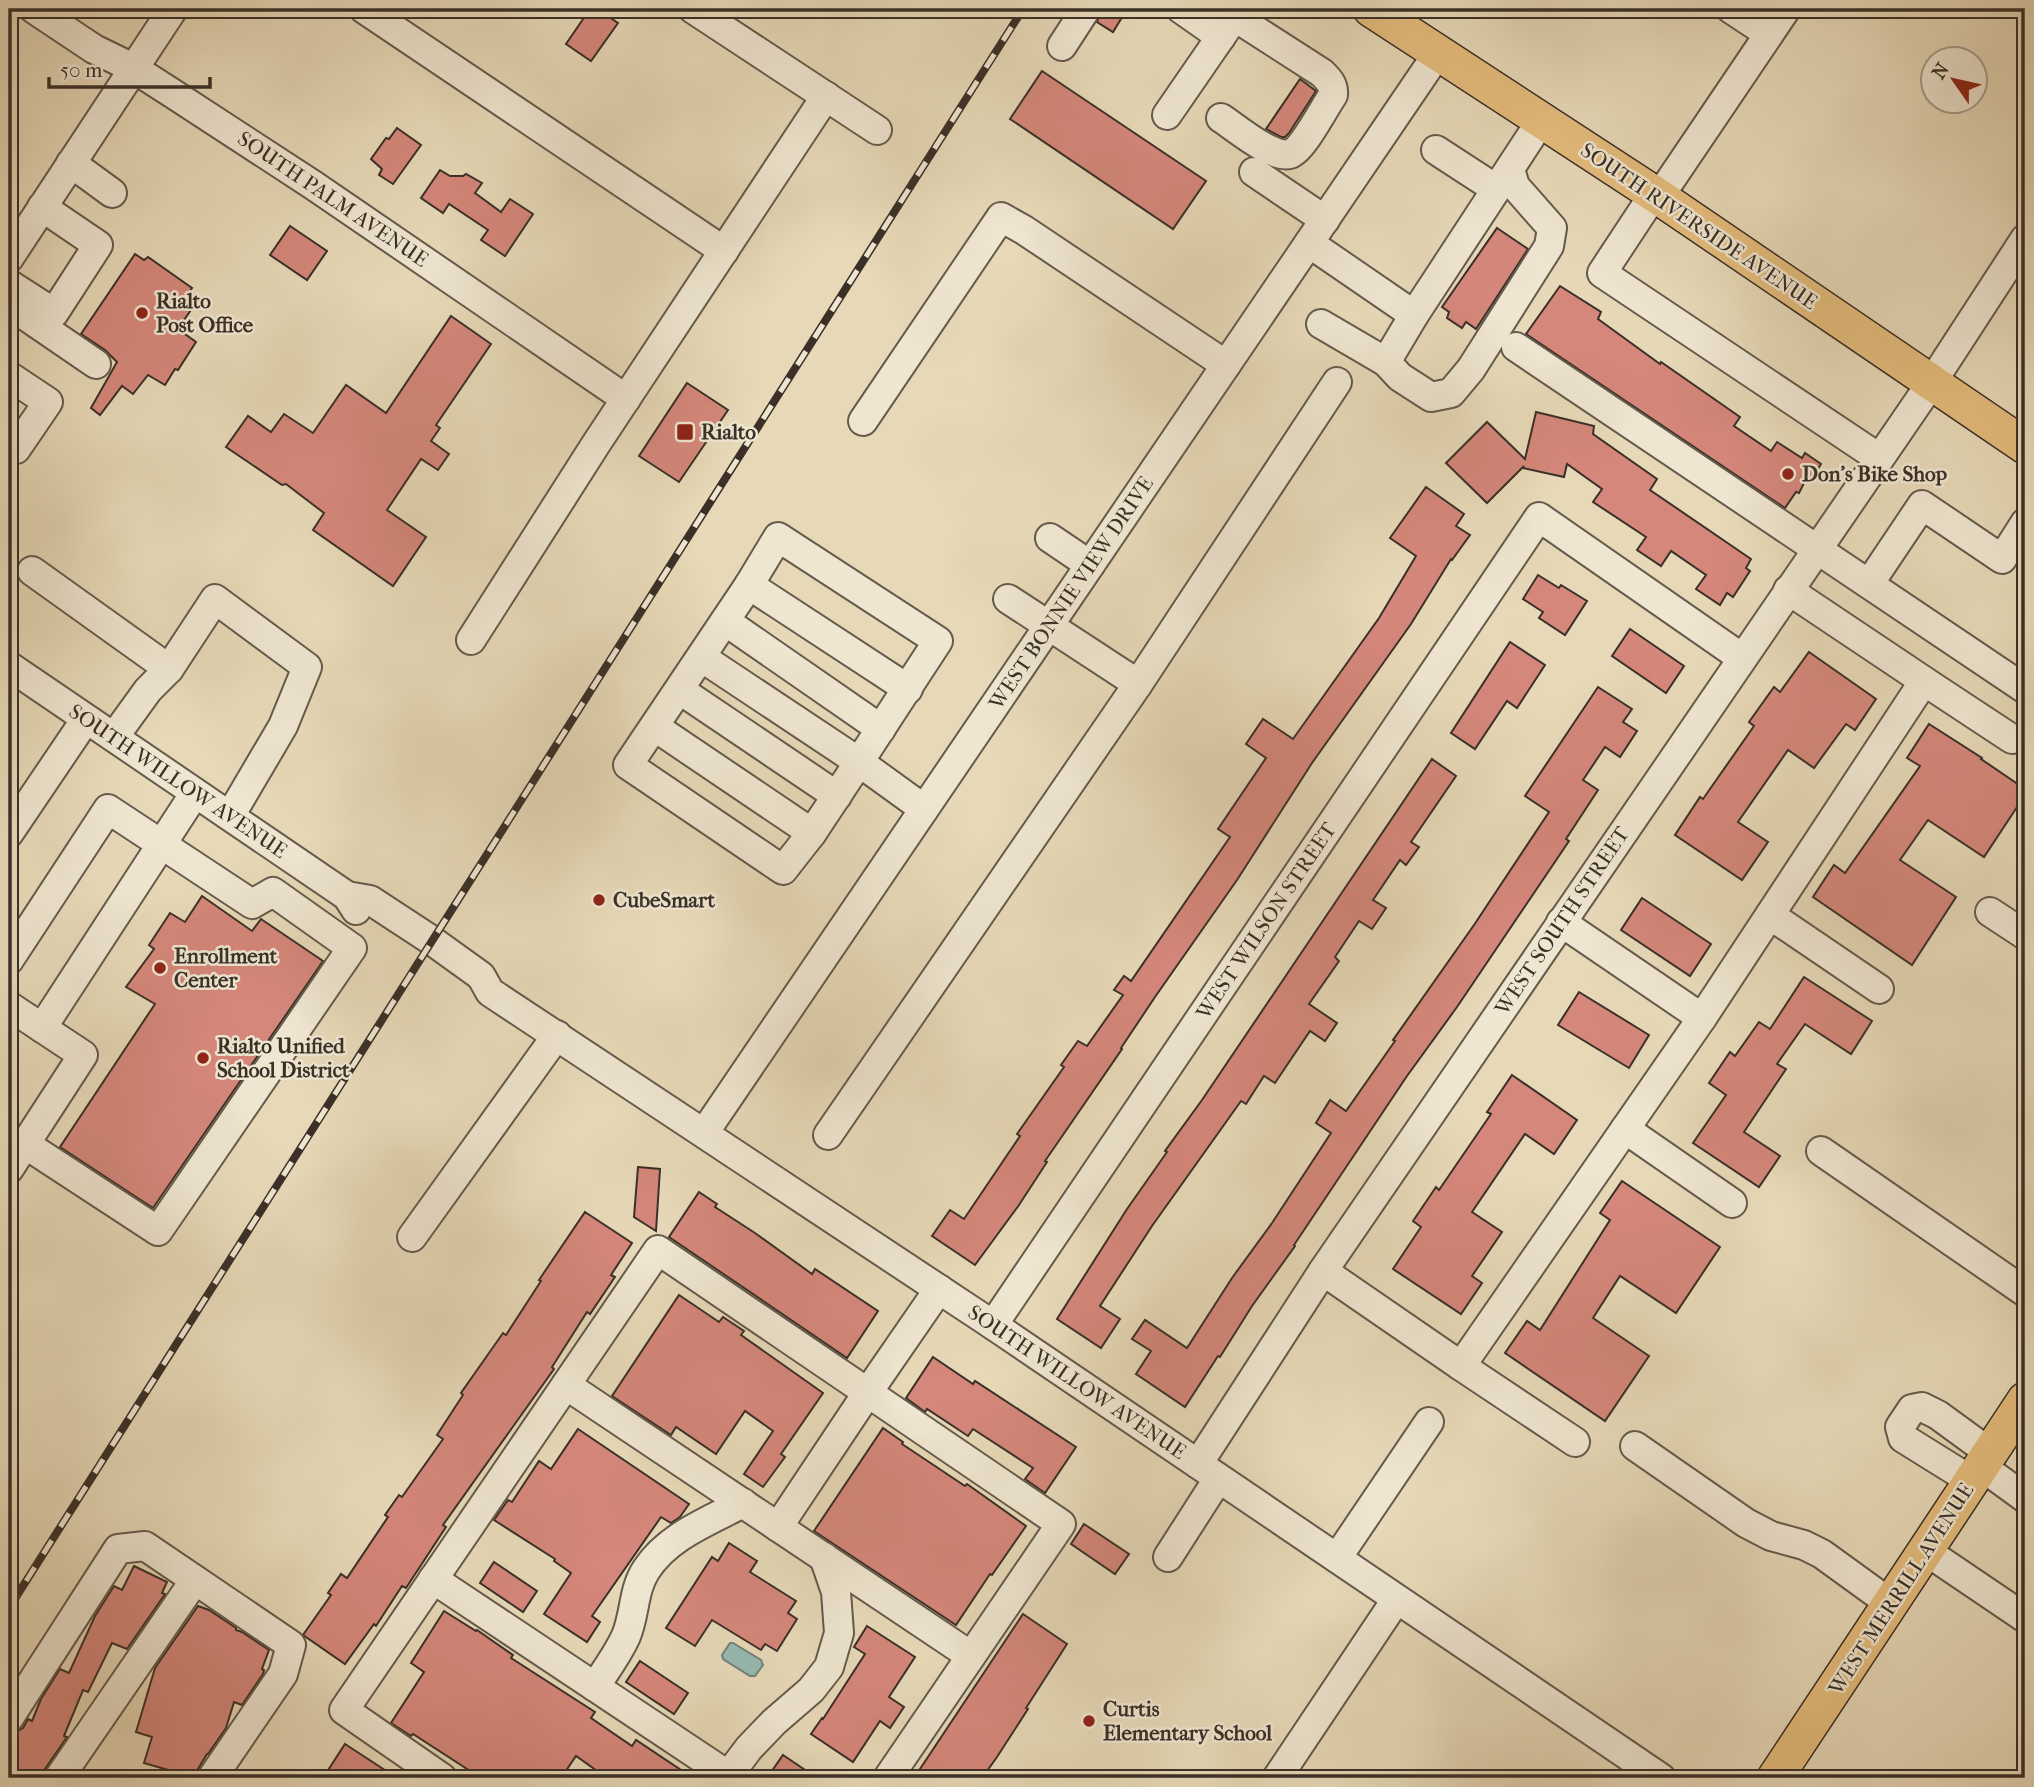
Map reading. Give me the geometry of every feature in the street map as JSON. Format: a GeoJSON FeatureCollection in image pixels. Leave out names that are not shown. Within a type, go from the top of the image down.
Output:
{"type":"FeatureCollection","features":[{"type":"Feature","properties":{"kind":"main road","name":"SOUTH RIVERSIDE AVENUE"},"geometry":{"type":"LineString","coordinates":[[1371,9],[1656,196],[2025,446]]}},
{"type":"Feature","properties":{"kind":"main road","name":"WEST MERRILL AVENUE"},"geometry":{"type":"LineString","coordinates":[[1775,1778],[2025,1399]]}},
{"type":"Feature","properties":{"kind":"street","name":"SOUTH PALM AVENUE"},"geometry":{"type":"LineString","coordinates":[[34,9],[94,49],[133,68],[335,200],[626,399]]}},
{"type":"Feature","properties":{"kind":"street"},"geometry":{"type":"LineString","coordinates":[[9,258],[173,9]]}},
{"type":"Feature","properties":{"kind":"street"},"geometry":{"type":"LineString","coordinates":[[364,9],[724,251]]}},
{"type":"Feature","properties":{"kind":"street"},"geometry":{"type":"LineString","coordinates":[[693,9],[877,130]]}},
{"type":"Feature","properties":{"kind":"street"},"geometry":{"type":"LineString","coordinates":[[1062,46],[1086,9]]}},
{"type":"Feature","properties":{"kind":"street"},"geometry":{"type":"LineString","coordinates":[[1181,9],[1232,21],[1273,41],[1322,74],[1334,89],[1333,95],[1302,144],[1293,153],[1278,154],[1221,118]]}},
{"type":"Feature","properties":{"kind":"street"},"geometry":{"type":"LineString","coordinates":[[1731,9],[1769,34]]}},
{"type":"Feature","properties":{"kind":"street"},"geometry":{"type":"LineString","coordinates":[[1786,9],[1602,273],[1879,458]]}},
{"type":"Feature","properties":{"kind":"street"},"geometry":{"type":"LineString","coordinates":[[1167,115],[1232,21]]}},
{"type":"Feature","properties":{"kind":"street","name":"WEST BONNIE VIEW DRIVE"},"geometry":{"type":"LineString","coordinates":[[704,1133],[1438,53]]}},
{"type":"Feature","properties":{"kind":"street"},"geometry":{"type":"LineString","coordinates":[[471,640],[826,96]]}},
{"type":"Feature","properties":{"kind":"street"},"geometry":{"type":"LineString","coordinates":[[1386,362],[1541,121]]}},
{"type":"Feature","properties":{"kind":"street"},"geometry":{"type":"LineString","coordinates":[[1321,324],[1386,362],[1400,377],[1431,397],[1451,393],[1471,369],[1549,246],[1552,228],[1515,186],[1436,150]]}},
{"type":"Feature","properties":{"kind":"street"},"geometry":{"type":"LineString","coordinates":[[71,163],[112,193]]}},
{"type":"Feature","properties":{"kind":"street"},"geometry":{"type":"LineString","coordinates":[[1254,172],[1325,220]]}},
{"type":"Feature","properties":{"kind":"street"},"geometry":{"type":"LineString","coordinates":[[9,284],[54,313],[98,245],[42,207]]}},
{"type":"Feature","properties":{"kind":"street"},"geometry":{"type":"LineString","coordinates":[[863,421],[1001,218],[1024,230],[1226,365]]}},
{"type":"Feature","properties":{"kind":"street","name":"WEST SOUTH STREET"},"geometry":{"type":"LineString","coordinates":[[1168,1557],[1208,1471],[1323,1271],[1932,382],[2025,239]]}},
{"type":"Feature","properties":{"kind":"street"},"geometry":{"type":"LineString","coordinates":[[1309,243],[1415,315]]}},
{"type":"Feature","properties":{"kind":"street"},"geometry":{"type":"LineString","coordinates":[[9,304],[96,364]]}},
{"type":"Feature","properties":{"kind":"street"},"geometry":{"type":"LineString","coordinates":[[1516,347],[2025,689]]}},
{"type":"Feature","properties":{"kind":"street"},"geometry":{"type":"LineString","coordinates":[[9,376],[48,402],[16,449],[9,445]]}},
{"type":"Feature","properties":{"kind":"street"},"geometry":{"type":"LineString","coordinates":[[828,1135],[1138,684],[1337,382]]}},
{"type":"Feature","properties":{"kind":"street"},"geometry":{"type":"LineString","coordinates":[[1869,584],[1922,505],[2002,559],[2025,523]]}},
{"type":"Feature","properties":{"kind":"street","name":"WEST WILSON STREET"},"geometry":{"type":"LineString","coordinates":[[993,1325],[1539,517],[1742,658]]}},
{"type":"Feature","properties":{"kind":"street"},"geometry":{"type":"LineString","coordinates":[[778,537],[937,641],[837,796],[783,870],[628,765],[749,584],[778,537]]}},
{"type":"Feature","properties":{"kind":"street"},"geometry":{"type":"LineString","coordinates":[[1050,538],[1090,565]]}},
{"type":"Feature","properties":{"kind":"street"},"geometry":{"type":"LineString","coordinates":[[32,571],[169,669]]}},
{"type":"Feature","properties":{"kind":"street"},"geometry":{"type":"LineString","coordinates":[[749,584],[908,689]]}},
{"type":"Feature","properties":{"kind":"street"},"geometry":{"type":"LineString","coordinates":[[1788,590],[2012,739]]}},
{"type":"Feature","properties":{"kind":"street"},"geometry":{"type":"LineString","coordinates":[[1008,598],[1138,684]]}},
{"type":"Feature","properties":{"kind":"street"},"geometry":{"type":"LineString","coordinates":[[114,737],[148,690],[169,669],[215,599],[307,667],[283,726],[230,816]]}},
{"type":"Feature","properties":{"kind":"street"},"geometry":{"type":"LineString","coordinates":[[724,621],[881,729]]}},
{"type":"Feature","properties":{"kind":"street"},"geometry":{"type":"LineString","coordinates":[[701,657],[859,762],[924,809]]}},
{"type":"Feature","properties":{"kind":"street","name":"SOUTH WILLOW AVENUE"},"geometry":{"type":"LineString","coordinates":[[9,666],[347,896],[370,900],[431,940],[481,976],[490,992],[993,1325],[1661,1778]]}},
{"type":"Feature","properties":{"kind":"street"},"geometry":{"type":"LineString","coordinates":[[1461,1366],[1702,1018],[1924,681]]}},
{"type":"Feature","properties":{"kind":"street"},"geometry":{"type":"LineString","coordinates":[[680,690],[837,796]]}},
{"type":"Feature","properties":{"kind":"street"},"geometry":{"type":"LineString","coordinates":[[9,834],[86,719]]}},
{"type":"Feature","properties":{"kind":"street"},"geometry":{"type":"LineString","coordinates":[[655,727],[812,833]]}},
{"type":"Feature","properties":{"kind":"street"},"geometry":{"type":"LineString","coordinates":[[42,1028],[195,793]]}},
{"type":"Feature","properties":{"kind":"street"},"geometry":{"type":"LineString","coordinates":[[9,960],[108,809],[253,904],[273,892],[352,948],[158,1231],[25,1144]]}},
{"type":"Feature","properties":{"kind":"street"},"geometry":{"type":"LineString","coordinates":[[284,900],[306,868]]}},
{"type":"Feature","properties":{"kind":"street"},"geometry":{"type":"LineString","coordinates":[[325,929],[347,896]]}},
{"type":"Feature","properties":{"kind":"street"},"geometry":{"type":"LineString","coordinates":[[1990,912],[2025,935]]}},
{"type":"Feature","properties":{"kind":"street"},"geometry":{"type":"LineString","coordinates":[[1770,915],[1880,989]]}},
{"type":"Feature","properties":{"kind":"street"},"geometry":{"type":"LineString","coordinates":[[1561,922],[1702,1018]]}},
{"type":"Feature","properties":{"kind":"street"},"geometry":{"type":"LineString","coordinates":[[9,1006],[83,1055],[9,1168]]}},
{"type":"Feature","properties":{"kind":"street"},"geometry":{"type":"LineString","coordinates":[[412,1237],[557,1035]]}},
{"type":"Feature","properties":{"kind":"street"},"geometry":{"type":"LineString","coordinates":[[1625,1129],[1732,1203]]}},
{"type":"Feature","properties":{"kind":"street"},"geometry":{"type":"LineString","coordinates":[[1821,1152],[2025,1292]]}},
{"type":"Feature","properties":{"kind":"street"},"geometry":{"type":"LineString","coordinates":[[442,1778],[344,1710],[658,1250],[1061,1524],[888,1778]]}},
{"type":"Feature","properties":{"kind":"street"},"geometry":{"type":"LineString","coordinates":[[1323,1271],[1575,1442]]}},
{"type":"Feature","properties":{"kind":"street"},"geometry":{"type":"LineString","coordinates":[[778,1527],[939,1289]]}},
{"type":"Feature","properties":{"kind":"street"},"geometry":{"type":"LineString","coordinates":[[566,1385],[971,1656]]}},
{"type":"Feature","properties":{"kind":"street"},"geometry":{"type":"LineString","coordinates":[[1337,1558],[1429,1422]]}},
{"type":"Feature","properties":{"kind":"street"},"geometry":{"type":"LineString","coordinates":[[1634,1446],[1746,1524],[1822,1554],[1891,1604]]}},
{"type":"Feature","properties":{"kind":"street"},"geometry":{"type":"LineString","coordinates":[[1981,1467],[2025,1498]]}},
{"type":"Feature","properties":{"kind":"street"},"geometry":{"type":"LineString","coordinates":[[595,1687],[626,1636],[635,1598],[646,1570],[665,1547],[696,1527],[743,1503]]}},
{"type":"Feature","properties":{"kind":"street"},"geometry":{"type":"LineString","coordinates":[[9,1718],[118,1549],[145,1546],[291,1645],[283,1674],[212,1778]]}},
{"type":"Feature","properties":{"kind":"street"},"geometry":{"type":"LineString","coordinates":[[1926,1551],[2025,1618]]}},
{"type":"Feature","properties":{"kind":"street"},"geometry":{"type":"LineString","coordinates":[[433,1579],[730,1777],[749,1748],[811,1689],[829,1667],[839,1633],[836,1592],[824,1558]]}},
{"type":"Feature","properties":{"kind":"street"},"geometry":{"type":"LineString","coordinates":[[59,1778],[195,1580]]}},
{"type":"Feature","properties":{"kind":"street"},"geometry":{"type":"LineString","coordinates":[[1277,1778],[1396,1600]]}},
{"type":"Feature","properties":{"kind":"water"},"geometry":{"type":"Polygon","coordinates":[[[730,1643],[761,1660],[763,1665],[755,1676],[750,1676],[723,1659],[722,1655],[730,1643]]]}},
{"type":"Feature","properties":{"kind":"building"},"geometry":{"type":"Polygon","coordinates":[[[590,9],[597,9],[618,23],[591,61],[566,44],[590,9]]]}},
{"type":"Feature","properties":{"kind":"building"},"geometry":{"type":"Polygon","coordinates":[[[1102,9],[1127,9],[1113,32],[1097,22],[1102,9]]]}},
{"type":"Feature","properties":{"kind":"building"},"geometry":{"type":"Polygon","coordinates":[[[1042,71],[1206,181],[1173,229],[1010,119],[1042,71]]]}},
{"type":"Feature","properties":{"kind":"building"},"geometry":{"type":"Polygon","coordinates":[[[1300,79],[1316,91],[1289,133],[1281,137],[1266,129],[1300,79]]]}},
{"type":"Feature","properties":{"kind":"building"},"geometry":{"type":"Polygon","coordinates":[[[397,128],[421,145],[393,184],[379,175],[382,169],[371,159],[397,128]]]}},
{"type":"Feature","properties":{"kind":"building"},"geometry":{"type":"Polygon","coordinates":[[[440,170],[450,176],[466,174],[482,183],[475,193],[501,212],[510,199],[533,214],[505,256],[481,240],[488,230],[449,204],[443,213],[421,198],[440,170]]]}},
{"type":"Feature","properties":{"kind":"building"},"geometry":{"type":"Polygon","coordinates":[[[290,226],[327,251],[307,280],[270,255],[290,226]]]}},
{"type":"Feature","properties":{"kind":"building"},"geometry":{"type":"Polygon","coordinates":[[[1497,228],[1528,249],[1476,329],[1466,322],[1462,328],[1447,318],[1449,312],[1442,307],[1497,228]]]}},
{"type":"Feature","properties":{"kind":"building","name":"Rialto Post Office"},"geometry":{"type":"Polygon","coordinates":[[[135,254],[144,260],[148,257],[192,288],[190,291],[199,298],[178,329],[196,342],[165,385],[148,375],[133,394],[122,386],[100,415],[91,408],[117,362],[105,350],[81,334],[135,254]]]}},
{"type":"Feature","properties":{"kind":"building"},"geometry":{"type":"Polygon","coordinates":[[[1560,286],[1601,312],[1598,319],[1740,417],[1734,426],[1771,451],[1777,442],[1802,458],[1805,453],[1821,464],[1810,481],[1806,479],[1799,493],[1796,492],[1785,508],[1526,334],[1560,286]]]}},
{"type":"Feature","properties":{"kind":"building"},"geometry":{"type":"Polygon","coordinates":[[[451,316],[491,344],[436,425],[440,428],[431,441],[449,454],[438,470],[421,459],[387,510],[426,537],[393,586],[313,530],[324,513],[286,484],[282,485],[226,447],[248,416],[271,432],[284,414],[313,433],[346,385],[386,413],[451,316]]]}},
{"type":"Feature","properties":{"kind":"building","name":"Rialto"},"geometry":{"type":"Polygon","coordinates":[[[687,383],[728,410],[679,482],[639,456],[687,383]]]}},
{"type":"Feature","properties":{"kind":"building"},"geometry":{"type":"Polygon","coordinates":[[[1536,412],[1594,426],[1593,434],[1657,479],[1650,490],[1751,559],[1746,568],[1750,571],[1733,597],[1727,593],[1720,605],[1696,589],[1706,575],[1671,551],[1661,566],[1637,550],[1646,537],[1593,502],[1602,489],[1567,464],[1564,477],[1523,468],[1524,466],[1487,503],[1446,463],[1487,422],[1525,459],[1536,412]]]}},
{"type":"Feature","properties":{"kind":"building"},"geometry":{"type":"Polygon","coordinates":[[[1426,487],[1464,514],[1456,526],[1470,535],[1451,559],[1411,624],[1312,763],[1237,880],[1045,1161],[1047,1162],[1019,1205],[975,1265],[932,1236],[950,1210],[964,1219],[1020,1136],[1017,1134],[1064,1067],[1061,1065],[1078,1041],[1087,1046],[1123,995],[1114,990],[1124,976],[1131,981],[1230,837],[1218,829],[1266,758],[1246,744],[1263,719],[1293,739],[1379,618],[1416,556],[1390,538],[1426,487]]]}},
{"type":"Feature","properties":{"kind":"building"},"geometry":{"type":"Polygon","coordinates":[[[1538,575],[1587,601],[1565,635],[1539,618],[1543,612],[1523,599],[1538,575]]]}},
{"type":"Feature","properties":{"kind":"building"},"geometry":{"type":"Polygon","coordinates":[[[1630,629],[1684,666],[1666,693],[1612,656],[1630,629]]]}},
{"type":"Feature","properties":{"kind":"building"},"geometry":{"type":"Polygon","coordinates":[[[1510,642],[1545,665],[1517,708],[1507,701],[1475,749],[1451,733],[1510,642]]]}},
{"type":"Feature","properties":{"kind":"building"},"geometry":{"type":"Polygon","coordinates":[[[1809,652],[1876,699],[1855,730],[1846,724],[1814,768],[1788,750],[1738,822],[1768,842],[1742,880],[1675,835],[1754,726],[1749,722],[1774,687],[1780,692],[1809,652]]]}},
{"type":"Feature","properties":{"kind":"building"},"geometry":{"type":"Polygon","coordinates":[[[1598,687],[1632,709],[1623,722],[1637,731],[1620,757],[1605,747],[1583,780],[1598,790],[1566,839],[1569,841],[1407,1076],[1185,1407],[1136,1374],[1151,1351],[1132,1339],[1145,1320],[1187,1348],[1331,1133],[1316,1123],[1330,1100],[1346,1111],[1549,812],[1525,796],[1598,687]]]}},
{"type":"Feature","properties":{"kind":"building"},"geometry":{"type":"Polygon","coordinates":[[[1929,724],[2025,789],[2025,795],[1984,857],[1928,820],[1900,860],[1956,897],[1912,965],[1813,897],[1834,865],[1845,873],[1920,766],[1907,758],[1929,724]]]}},
{"type":"Feature","properties":{"kind":"building"},"geometry":{"type":"Polygon","coordinates":[[[1432,759],[1456,776],[1411,842],[1419,847],[1406,865],[1400,860],[1373,900],[1386,908],[1372,929],[1359,921],[1335,957],[1339,961],[1309,1004],[1337,1023],[1325,1041],[1310,1031],[1275,1083],[1264,1076],[1246,1104],[1241,1101],[1152,1226],[1100,1306],[1120,1319],[1101,1348],[1057,1319],[1167,1152],[1165,1151],[1432,759]]]}},
{"type":"Feature","properties":{"kind":"building"},"geometry":{"type":"Polygon","coordinates":[[[202,896],[252,931],[261,919],[323,961],[153,1208],[60,1147],[155,1004],[126,987],[154,949],[149,945],[170,913],[185,922],[202,896]]]}},
{"type":"Feature","properties":{"kind":"building"},"geometry":{"type":"Polygon","coordinates":[[[1642,898],[1711,944],[1690,976],[1621,930],[1642,898]]]}},
{"type":"Feature","properties":{"kind":"building"},"geometry":{"type":"Polygon","coordinates":[[[1804,977],[1872,1021],[1851,1054],[1805,1024],[1777,1064],[1786,1069],[1744,1132],[1780,1156],[1759,1187],[1693,1143],[1726,1095],[1709,1083],[1730,1052],[1735,1056],[1759,1022],[1770,1029],[1804,977]]]}},
{"type":"Feature","properties":{"kind":"building"},"geometry":{"type":"Polygon","coordinates":[[[1579,992],[1649,1035],[1629,1068],[1558,1025],[1579,992]]]}},
{"type":"Feature","properties":{"kind":"building"},"geometry":{"type":"Polygon","coordinates":[[[1512,1075],[1577,1120],[1554,1154],[1525,1134],[1472,1212],[1502,1232],[1472,1276],[1482,1283],[1461,1314],[1393,1269],[1421,1227],[1413,1221],[1436,1187],[1439,1190],[1491,1114],[1487,1112],[1512,1075]]]}},
{"type":"Feature","properties":{"kind":"building"},"geometry":{"type":"Polygon","coordinates":[[[638,1167],[660,1169],[656,1231],[634,1217],[638,1167]]]}},
{"type":"Feature","properties":{"kind":"building"},"geometry":{"type":"Polygon","coordinates":[[[1622,1181],[1720,1247],[1676,1313],[1620,1276],[1593,1318],[1649,1356],[1605,1421],[1505,1353],[1527,1321],[1540,1330],[1610,1220],[1600,1213],[1622,1181]]]}},
{"type":"Feature","properties":{"kind":"building"},"geometry":{"type":"Polygon","coordinates":[[[699,1192],[717,1204],[715,1207],[812,1274],[815,1269],[878,1311],[847,1358],[669,1237],[699,1192]]]}},
{"type":"Feature","properties":{"kind":"building"},"geometry":{"type":"Polygon","coordinates":[[[585,1212],[632,1243],[611,1275],[615,1277],[590,1314],[587,1312],[552,1367],[554,1369],[443,1525],[446,1527],[406,1588],[402,1586],[376,1626],[374,1624],[345,1664],[303,1635],[331,1595],[328,1593],[341,1574],[347,1578],[388,1517],[385,1515],[399,1495],[402,1497],[443,1439],[437,1435],[463,1395],[461,1393],[503,1333],[506,1335],[585,1212]]]}},
{"type":"Feature","properties":{"kind":"building"},"geometry":{"type":"Polygon","coordinates":[[[679,1295],[719,1322],[723,1317],[744,1331],[741,1335],[823,1393],[781,1454],[785,1457],[763,1487],[744,1474],[773,1431],[745,1411],[716,1454],[676,1427],[671,1435],[612,1396],[679,1295]]]}},
{"type":"Feature","properties":{"kind":"building"},"geometry":{"type":"Polygon","coordinates":[[[933,1357],[1076,1447],[1045,1493],[1025,1479],[1033,1468],[973,1429],[968,1436],[906,1398],[933,1357]]]}},
{"type":"Feature","properties":{"kind":"building"},"geometry":{"type":"Polygon","coordinates":[[[883,1428],[903,1442],[902,1444],[965,1486],[967,1484],[1026,1526],[956,1625],[814,1531],[883,1428]]]}},
{"type":"Feature","properties":{"kind":"building"},"geometry":{"type":"Polygon","coordinates":[[[578,1429],[689,1504],[680,1517],[671,1523],[661,1517],[592,1616],[600,1622],[587,1642],[544,1614],[571,1573],[554,1561],[555,1559],[494,1520],[508,1500],[512,1502],[539,1461],[551,1469],[578,1429]]]}},
{"type":"Feature","properties":{"kind":"building"},"geometry":{"type":"Polygon","coordinates":[[[1084,1524],[1129,1554],[1115,1574],[1071,1544],[1084,1524]]]}},
{"type":"Feature","properties":{"kind":"building"},"geometry":{"type":"Polygon","coordinates":[[[729,1543],[757,1561],[750,1572],[796,1601],[788,1613],[797,1619],[777,1651],[765,1644],[761,1650],[712,1620],[695,1646],[666,1628],[712,1557],[718,1561],[729,1543]]]}},
{"type":"Feature","properties":{"kind":"building"},"geometry":{"type":"Polygon","coordinates":[[[494,1562],[537,1591],[523,1612],[480,1583],[494,1562]]]}},
{"type":"Feature","properties":{"kind":"building"},"geometry":{"type":"Polygon","coordinates":[[[134,1566],[167,1582],[162,1593],[165,1594],[127,1649],[112,1643],[88,1692],[83,1690],[64,1736],[67,1737],[45,1769],[43,1778],[25,1778],[9,1769],[9,1745],[14,1733],[23,1728],[28,1719],[32,1721],[41,1699],[60,1669],[69,1673],[95,1616],[114,1586],[122,1590],[134,1566]]]}},
{"type":"Feature","properties":{"kind":"building"},"geometry":{"type":"Polygon","coordinates":[[[198,1606],[209,1610],[269,1650],[262,1669],[263,1674],[242,1705],[234,1702],[226,1728],[198,1769],[196,1778],[144,1763],[152,1737],[136,1732],[155,1668],[198,1606]]]}},
{"type":"Feature","properties":{"kind":"building"},"geometry":{"type":"Polygon","coordinates":[[[444,1611],[477,1630],[513,1655],[511,1658],[595,1712],[591,1718],[632,1746],[636,1740],[693,1778],[607,1778],[576,1756],[561,1778],[481,1778],[391,1723],[424,1672],[411,1663],[444,1611]]]}},
{"type":"Feature","properties":{"kind":"building"},"geometry":{"type":"Polygon","coordinates":[[[1023,1614],[1067,1644],[997,1757],[982,1778],[914,1778],[1023,1614]]]}},
{"type":"Feature","properties":{"kind":"building"},"geometry":{"type":"Polygon","coordinates":[[[867,1626],[915,1657],[889,1697],[904,1707],[890,1728],[880,1721],[853,1762],[811,1734],[865,1654],[854,1647],[867,1626]]]}},
{"type":"Feature","properties":{"kind":"building"},"geometry":{"type":"Polygon","coordinates":[[[640,1661],[688,1693],[674,1714],[626,1682],[640,1661]]]}},
{"type":"Feature","properties":{"kind":"building"},"geometry":{"type":"Polygon","coordinates":[[[345,1744],[397,1778],[323,1778],[345,1744]]]}},
{"type":"Feature","properties":{"kind":"building"},"geometry":{"type":"Polygon","coordinates":[[[783,1755],[817,1778],[767,1778],[783,1755]]]}},
{"type":"Feature","properties":{"kind":"railway"},"geometry":{"type":"LineString","coordinates":[[9,1608],[1023,9]]}},
{"type":"Feature","properties":{"kind":"place","name":"Rialto Post Office"},"geometry":{"type":"Point","coordinates":[142,313]}},
{"type":"Feature","properties":{"kind":"place","name":"Rialto"},"geometry":{"type":"Point","coordinates":[685,432]}},
{"type":"Feature","properties":{"kind":"place","name":"Don's Bike Shop"},"geometry":{"type":"Point","coordinates":[1788,474]}},
{"type":"Feature","properties":{"kind":"place","name":"CubeSmart"},"geometry":{"type":"Point","coordinates":[599,900]}},
{"type":"Feature","properties":{"kind":"place","name":"Enrollment Center"},"geometry":{"type":"Point","coordinates":[160,968]}},
{"type":"Feature","properties":{"kind":"place","name":"Rialto Unified School District"},"geometry":{"type":"Point","coordinates":[203,1058]}},
{"type":"Feature","properties":{"kind":"place","name":"Curtis Elementary School"},"geometry":{"type":"Point","coordinates":[1089,1721]}}]}
